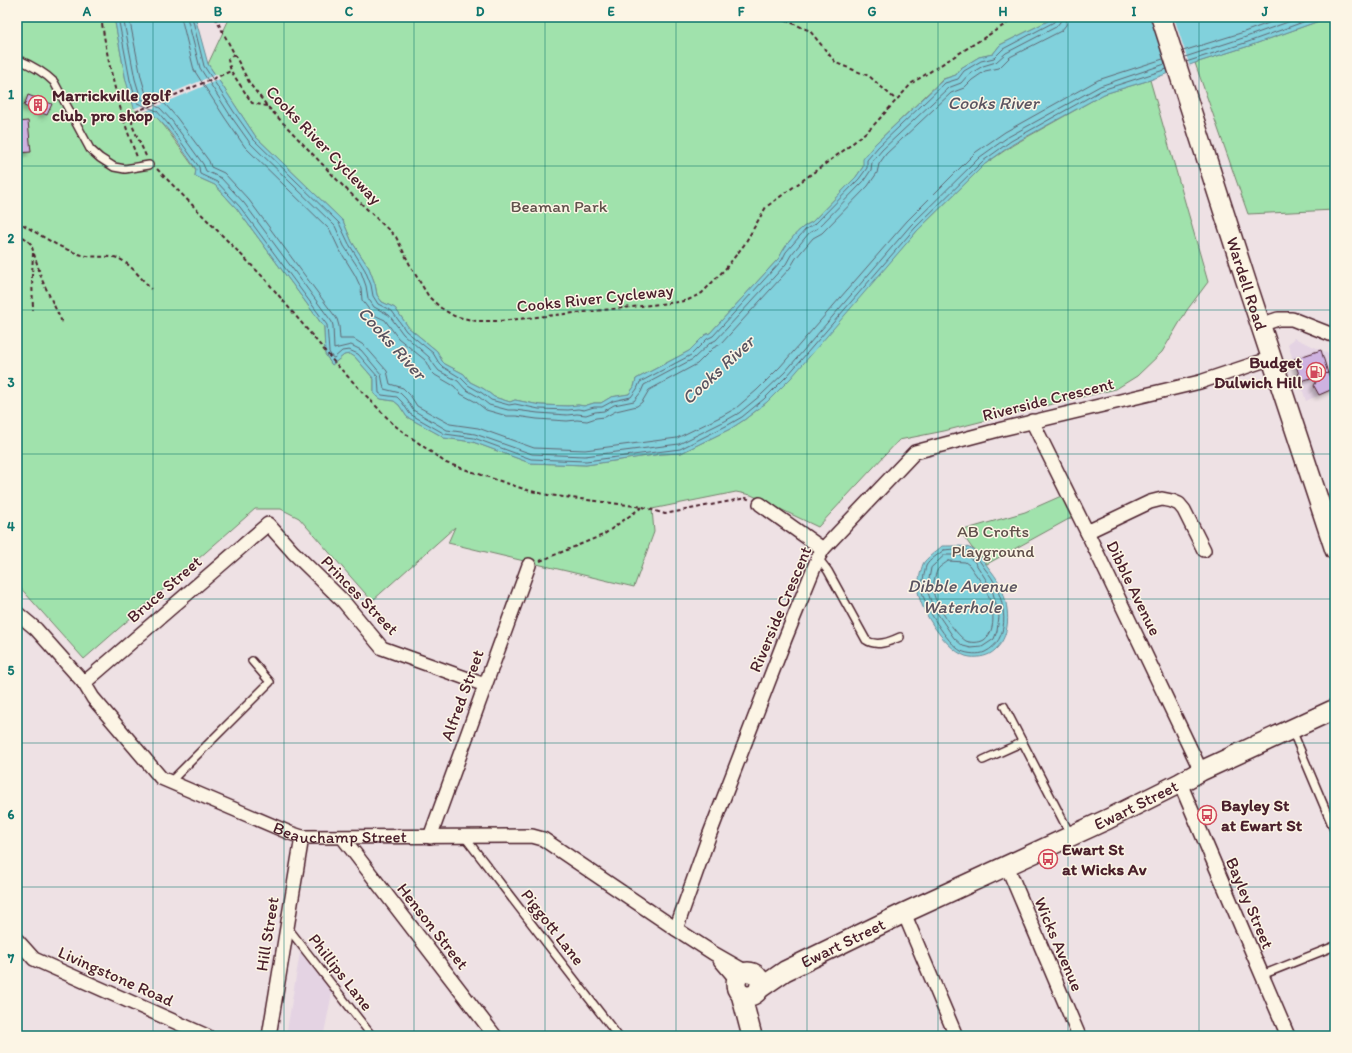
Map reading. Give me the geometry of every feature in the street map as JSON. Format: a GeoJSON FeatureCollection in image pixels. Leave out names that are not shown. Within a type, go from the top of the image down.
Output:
{"type":"FeatureCollection","features":[{"type":"Feature","properties":{"kind":"street","name":"Wardell Road"},"geometry":{"type":"LineString","coordinates":[[1161,17],[1260,325],[1335,550]]}},
{"type":"Feature","properties":{"kind":"street"},"geometry":{"type":"LineString","coordinates":[[1260,325],[1278,319],[1292,319],[1335,336]]}},
{"type":"Feature","properties":{"kind":"street","name":"Riverside Crescent"},"geometry":{"type":"LineString","coordinates":[[676,929],[712,829],[782,646],[820,554],[915,452],[1032,421],[1200,382],[1272,358]]}},
{"type":"Feature","properties":{"kind":"street","name":"Dibble Avenue"},"geometry":{"type":"LineString","coordinates":[[1032,421],[1087,532],[1201,771]]}},
{"type":"Feature","properties":{"kind":"street"},"geometry":{"type":"LineString","coordinates":[[1087,532],[1150,502],[1162,499],[1179,504],[1184,510],[1204,550]]}},
{"type":"Feature","properties":{"kind":"street"},"geometry":{"type":"LineString","coordinates":[[760,504],[820,554]]}},
{"type":"Feature","properties":{"kind":"street","name":"Bruce Street"},"geometry":{"type":"LineString","coordinates":[[84,683],[268,524]]}},
{"type":"Feature","properties":{"kind":"street","name":"Princes Street"},"geometry":{"type":"LineString","coordinates":[[268,524],[293,552],[343,601],[382,648],[485,685]]}},
{"type":"Feature","properties":{"kind":"street","name":"Alfred Street"},"geometry":{"type":"LineString","coordinates":[[430,837],[529,565]]}},
{"type":"Feature","properties":{"kind":"street","name":"Beauchamp Street"},"geometry":{"type":"LineString","coordinates":[[17,614],[36,629],[84,683],[93,698],[161,778],[302,837],[532,836],[543,839],[713,953],[749,984],[750,1027]]}},
{"type":"Feature","properties":{"kind":"street","name":"Ewart Street"},"geometry":{"type":"LineString","coordinates":[[749,984],[785,971],[904,913],[1071,836],[1180,783],[1201,771],[1335,709]]}},
{"type":"Feature","properties":{"kind":"street","name":"Bayley Street"},"geometry":{"type":"LineString","coordinates":[[1180,783],[1288,1036]]}},
{"type":"Feature","properties":{"kind":"street","name":"Hill Street"},"geometry":{"type":"LineString","coordinates":[[269,1036],[286,926],[302,837]]}},
{"type":"Feature","properties":{"kind":"street","name":"Henson Street"},"geometry":{"type":"LineString","coordinates":[[342,838],[495,1036]]}},
{"type":"Feature","properties":{"kind":"street","name":"Wicks Avenue"},"geometry":{"type":"LineString","coordinates":[[1006,866],[1079,1036]]}},
{"type":"Feature","properties":{"kind":"street"},"geometry":{"type":"LineString","coordinates":[[904,913],[956,1036]]}},
{"type":"Feature","properties":{"kind":"street","name":"Livingstone Road"},"geometry":{"type":"LineString","coordinates":[[17,940],[34,959],[207,1036]]}},
{"type":"Feature","properties":{"kind":"lane"},"geometry":{"type":"LineString","coordinates":[[17,59],[36,67],[54,82],[90,149],[100,158],[114,167],[125,169],[149,165]]}},
{"type":"Feature","properties":{"kind":"lane"},"geometry":{"type":"LineString","coordinates":[[820,554],[866,640],[873,644],[900,638]]}},
{"type":"Feature","properties":{"kind":"lane"},"geometry":{"type":"LineString","coordinates":[[170,782],[270,682],[252,661]]}},
{"type":"Feature","properties":{"kind":"lane"},"geometry":{"type":"LineString","coordinates":[[1004,706],[1071,836]]}},
{"type":"Feature","properties":{"kind":"lane"},"geometry":{"type":"LineString","coordinates":[[1292,730],[1335,832]]}},
{"type":"Feature","properties":{"kind":"lane"},"geometry":{"type":"LineString","coordinates":[[983,760],[1023,742]]}},
{"type":"Feature","properties":{"kind":"lane","name":"Piggott Lane"},"geometry":{"type":"LineString","coordinates":[[464,836],[618,1036]]}},
{"type":"Feature","properties":{"kind":"lane","name":"Phillips Lane"},"geometry":{"type":"LineString","coordinates":[[286,926],[372,1036]]}},
{"type":"Feature","properties":{"kind":"lane"},"geometry":{"type":"LineString","coordinates":[[1262,975],[1335,946]]}},
{"type":"Feature","properties":{"kind":"path"},"geometry":{"type":"LineString","coordinates":[[101,17],[106,52],[120,104],[140,166]]}},
{"type":"Feature","properties":{"kind":"path","name":"Cooks River Cycleway"},"geometry":{"type":"LineString","coordinates":[[215,17],[250,84],[268,107],[343,186],[396,237],[412,269],[429,297],[441,308],[454,316],[476,321],[499,321],[679,302],[688,300],[702,293],[726,268],[744,245],[766,207],[847,148],[872,127],[912,83],[1016,17]]}},
{"type":"Feature","properties":{"kind":"path"},"geometry":{"type":"LineString","coordinates":[[779,17],[810,31],[836,63],[868,76],[896,100]]}},
{"type":"Feature","properties":{"kind":"path"},"geometry":{"type":"LineString","coordinates":[[234,54],[228,60],[231,71],[252,103],[268,107]]}},
{"type":"Feature","properties":{"kind":"path"},"geometry":{"type":"LineString","coordinates":[[231,71],[133,112],[132,125],[149,165],[159,170],[265,279],[335,363],[394,425],[446,463],[527,490],[548,495],[642,506],[665,514],[746,498],[760,504]]}},
{"type":"Feature","properties":{"kind":"path"},"geometry":{"type":"LineString","coordinates":[[17,221],[53,243],[76,254],[91,257],[113,256],[121,259],[151,289]]}},
{"type":"Feature","properties":{"kind":"path"},"geometry":{"type":"LineString","coordinates":[[17,233],[26,239],[34,250],[37,267],[42,280],[62,322]]}},
{"type":"Feature","properties":{"kind":"path"},"geometry":{"type":"LineString","coordinates":[[33,310],[32,276],[34,250]]}},
{"type":"Feature","properties":{"kind":"path"},"geometry":{"type":"LineString","coordinates":[[529,565],[603,535],[642,506]]}},
{"type":"Feature","properties":{"kind":"shaded area","name":"Budget Dulwich Hill"},"geometry":{"type":"Polygon","coordinates":[[[1294,338],[1335,356],[1335,388],[1306,401],[1288,344],[1294,338]]]}},
{"type":"Feature","properties":{"kind":"shaded area"},"geometry":{"type":"Polygon","coordinates":[[[300,952],[332,993],[324,1033],[321,1036],[286,1036],[300,952]]]}},
{"type":"Feature","properties":{"kind":"green space"},"geometry":{"type":"Polygon","coordinates":[[[17,17],[114,17],[126,81],[142,109],[154,114],[165,127],[196,170],[195,176],[215,185],[237,209],[324,327],[325,354],[332,365],[344,355],[350,353],[374,379],[374,394],[381,399],[394,401],[399,405],[407,417],[444,438],[473,442],[530,463],[586,465],[661,454],[681,453],[730,429],[767,402],[917,231],[985,164],[1013,145],[1104,94],[1150,80],[1208,282],[1187,310],[1162,352],[1137,376],[1116,389],[944,431],[899,440],[818,527],[751,495],[736,492],[652,509],[654,532],[634,587],[448,543],[455,527],[372,601],[299,518],[281,509],[255,509],[84,659],[17,584],[17,17]]]}},
{"type":"Feature","properties":{"kind":"green space","name":"Beaman Park"},"geometry":{"type":"Polygon","coordinates":[[[230,17],[1056,17],[1000,45],[993,54],[979,57],[961,68],[956,75],[943,79],[875,144],[856,177],[812,222],[797,232],[785,247],[779,258],[710,333],[705,335],[689,351],[636,379],[634,387],[629,394],[611,397],[601,403],[594,403],[584,406],[568,406],[540,405],[515,400],[510,402],[494,397],[484,389],[470,382],[464,374],[445,364],[437,351],[409,328],[395,308],[382,302],[377,295],[375,284],[369,268],[352,242],[343,221],[256,137],[208,64],[230,17]]]}},
{"type":"Feature","properties":{"kind":"green space"},"geometry":{"type":"Polygon","coordinates":[[[1325,17],[1335,17],[1335,210],[1248,214],[1195,63],[1249,46],[1319,21],[1325,17]]]}},
{"type":"Feature","properties":{"kind":"green space","name":"AB Crofts Playground"},"geometry":{"type":"Polygon","coordinates":[[[1068,493],[1078,514],[987,564],[972,548],[960,531],[1025,512],[1068,493]]]}},
{"type":"Feature","properties":{"kind":"water","name":"Cooks River"},"geometry":{"type":"Polygon","coordinates":[[[114,17],[195,17],[208,64],[256,137],[343,221],[352,242],[369,268],[375,284],[377,295],[382,302],[395,308],[409,328],[437,351],[445,364],[464,374],[470,382],[484,389],[494,397],[510,402],[515,400],[540,405],[584,406],[594,403],[601,403],[611,397],[629,394],[634,387],[636,379],[689,351],[705,335],[710,333],[779,258],[793,237],[802,228],[812,222],[856,177],[863,167],[863,159],[875,144],[944,79],[956,75],[961,68],[979,57],[993,54],[1000,45],[1056,17],[1325,17],[1319,21],[1249,46],[1104,94],[1013,144],[985,164],[917,231],[791,378],[767,402],[744,420],[730,429],[681,453],[661,454],[586,465],[530,463],[473,442],[444,438],[407,417],[399,405],[394,401],[381,399],[374,394],[374,379],[355,357],[350,354],[344,355],[332,365],[325,354],[324,327],[237,209],[215,185],[195,176],[196,169],[166,127],[154,115],[145,110],[134,108],[126,81],[114,17]]]}},
{"type":"Feature","properties":{"kind":"water","name":"Dibble Avenue Waterhole"},"geometry":{"type":"Polygon","coordinates":[[[942,546],[958,546],[974,550],[983,559],[1000,585],[1006,601],[1008,619],[1007,627],[1005,636],[1001,643],[993,652],[987,655],[970,657],[953,649],[937,631],[924,609],[918,591],[921,570],[926,560],[942,546]]]}},
{"type":"Feature","properties":{"kind":"pier"},"geometry":{"type":"Polygon","coordinates":[[[1153,17],[1174,17],[1190,67],[1171,74],[1153,17]]]}},
{"type":"Feature","properties":{"kind":"pier"},"geometry":{"type":"Polygon","coordinates":[[[217,74],[220,79],[144,112],[133,109],[217,74]]]}},
{"type":"Feature","properties":{"kind":"building","name":"Marrickville golf club, pro shop"},"geometry":{"type":"Polygon","coordinates":[[[28,95],[52,104],[47,115],[24,106],[28,95]]]}},
{"type":"Feature","properties":{"kind":"building"},"geometry":{"type":"Polygon","coordinates":[[[28,121],[31,152],[17,153],[17,122],[28,121]]]}},
{"type":"Feature","properties":{"kind":"building"},"geometry":{"type":"Polygon","coordinates":[[[1321,350],[1328,373],[1301,381],[1294,359],[1321,350]]]}},
{"type":"Feature","properties":{"kind":"building"},"geometry":{"type":"Polygon","coordinates":[[[1335,370],[1335,386],[1328,373],[1335,370]]]}},
{"type":"Feature","properties":{"kind":"building"},"geometry":{"type":"Polygon","coordinates":[[[1328,373],[1335,388],[1319,395],[1314,386],[1319,376],[1328,373]]]}},
{"type":"Feature","properties":{"kind":"place","name":"Marrickville golf club, pro shop"},"geometry":{"type":"Point","coordinates":[38,105]}},
{"type":"Feature","properties":{"kind":"place","name":"Budget Dulwich Hill"},"geometry":{"type":"Point","coordinates":[1316,372]}},
{"type":"Feature","properties":{"kind":"place","name":"Bayley St at Ewart St"},"geometry":{"type":"Point","coordinates":[1207,815]}},
{"type":"Feature","properties":{"kind":"place","name":"Ewart St at Wicks Av"},"geometry":{"type":"Point","coordinates":[1048,859]}}]}
